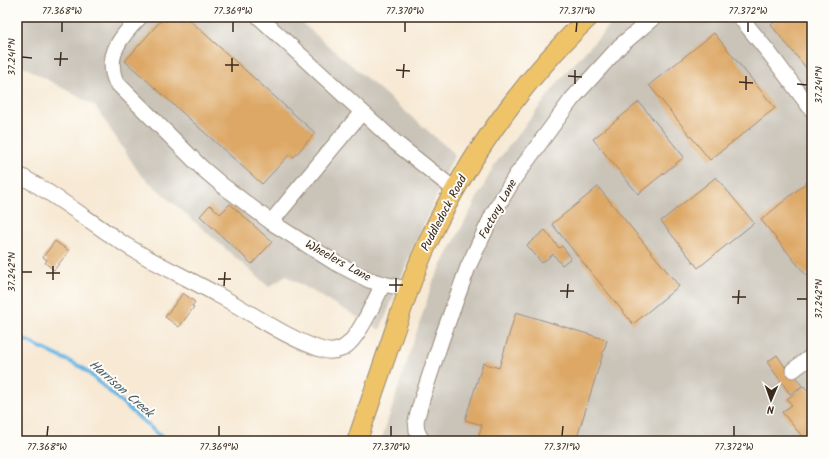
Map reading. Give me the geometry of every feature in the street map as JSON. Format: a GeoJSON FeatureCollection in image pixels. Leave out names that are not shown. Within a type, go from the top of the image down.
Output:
{"type":"FeatureCollection","features":[{"type":"Feature","properties":{"kind":"main road","name":"Puddledock Road"},"geometry":{"type":"LineString","coordinates":[[358,441],[408,289],[421,257],[455,190],[480,149],[511,106],[570,35],[589,17]]}},
{"type":"Feature","properties":{"kind":"street","name":"Wheelers Lane"},"geometry":{"type":"LineString","coordinates":[[140,17],[121,38],[114,52],[112,73],[116,82],[202,168],[222,185],[272,222],[334,262],[370,280],[408,289]]}},
{"type":"Feature","properties":{"kind":"street"},"geometry":{"type":"LineString","coordinates":[[259,17],[396,143],[455,190]]}},
{"type":"Feature","properties":{"kind":"street","name":"Factory Lane"},"geometry":{"type":"LineString","coordinates":[[422,441],[417,430],[416,421],[422,399],[442,338],[468,268],[494,212],[515,177],[572,99],[620,46],[654,17]]}},
{"type":"Feature","properties":{"kind":"street"},"geometry":{"type":"LineString","coordinates":[[740,17],[812,110]]}},
{"type":"Feature","properties":{"kind":"street"},"geometry":{"type":"LineString","coordinates":[[272,222],[362,112]]}},
{"type":"Feature","properties":{"kind":"street"},"geometry":{"type":"LineString","coordinates":[[17,174],[51,193],[150,260],[217,294],[275,328],[325,351],[334,351],[343,348],[352,342],[366,319],[383,284]]}},
{"type":"Feature","properties":{"kind":"street"},"geometry":{"type":"LineString","coordinates":[[794,370],[812,356]]}},
{"type":"Feature","properties":{"kind":"shaded area"},"geometry":{"type":"Polygon","coordinates":[[[17,17],[295,17],[455,154],[414,246],[380,330],[286,276],[269,287],[140,174],[95,106],[17,63],[17,17]]]}},
{"type":"Feature","properties":{"kind":"shaded area"},"geometry":{"type":"Polygon","coordinates":[[[618,17],[812,17],[812,441],[381,441],[433,282],[495,164],[567,71],[618,17]]]}},
{"type":"Feature","properties":{"kind":"building"},"geometry":{"type":"Polygon","coordinates":[[[164,17],[186,17],[315,133],[294,157],[290,154],[262,184],[125,61],[164,17]]]}},
{"type":"Feature","properties":{"kind":"building"},"geometry":{"type":"Polygon","coordinates":[[[780,17],[812,17],[812,75],[771,25],[780,17]]]}},
{"type":"Feature","properties":{"kind":"building"},"geometry":{"type":"Polygon","coordinates":[[[714,33],[775,108],[710,160],[649,85],[714,33]]]}},
{"type":"Feature","properties":{"kind":"building"},"geometry":{"type":"Polygon","coordinates":[[[639,102],[684,157],[638,194],[593,139],[639,102]]]}},
{"type":"Feature","properties":{"kind":"building"},"geometry":{"type":"Polygon","coordinates":[[[716,177],[754,223],[698,268],[661,221],[716,177]]]}},
{"type":"Feature","properties":{"kind":"building"},"geometry":{"type":"Polygon","coordinates":[[[807,182],[812,188],[812,270],[806,275],[761,220],[807,182]]]}},
{"type":"Feature","properties":{"kind":"building"},"geometry":{"type":"Polygon","coordinates":[[[598,187],[679,286],[633,324],[552,224],[598,187]]]}},
{"type":"Feature","properties":{"kind":"building"},"geometry":{"type":"Polygon","coordinates":[[[230,204],[272,242],[252,264],[200,216],[210,205],[220,214],[230,204]]]}},
{"type":"Feature","properties":{"kind":"building"},"geometry":{"type":"Polygon","coordinates":[[[545,230],[559,248],[562,246],[571,258],[562,265],[553,254],[542,263],[527,245],[545,230]]]}},
{"type":"Feature","properties":{"kind":"building"},"geometry":{"type":"Polygon","coordinates":[[[55,241],[69,251],[54,270],[45,263],[47,260],[43,257],[55,241]]]}},
{"type":"Feature","properties":{"kind":"building"},"geometry":{"type":"Polygon","coordinates":[[[183,293],[195,302],[192,306],[194,307],[179,327],[165,317],[183,293]]]}},
{"type":"Feature","properties":{"kind":"building"},"geometry":{"type":"Polygon","coordinates":[[[516,312],[607,340],[576,441],[477,441],[482,425],[465,420],[483,363],[499,368],[516,312]]]}},
{"type":"Feature","properties":{"kind":"building"},"geometry":{"type":"Polygon","coordinates":[[[777,355],[785,367],[787,365],[802,386],[790,394],[767,362],[777,355]]]}},
{"type":"Feature","properties":{"kind":"building"},"geometry":{"type":"Polygon","coordinates":[[[804,386],[808,392],[810,390],[812,392],[812,435],[805,440],[782,412],[792,405],[787,399],[804,386]]]}},
{"type":"Feature","properties":{"kind":"waterway","name":"Harrison Creek"},"geometry":{"type":"LineString","coordinates":[[17,336],[83,368],[166,441]]}}]}
